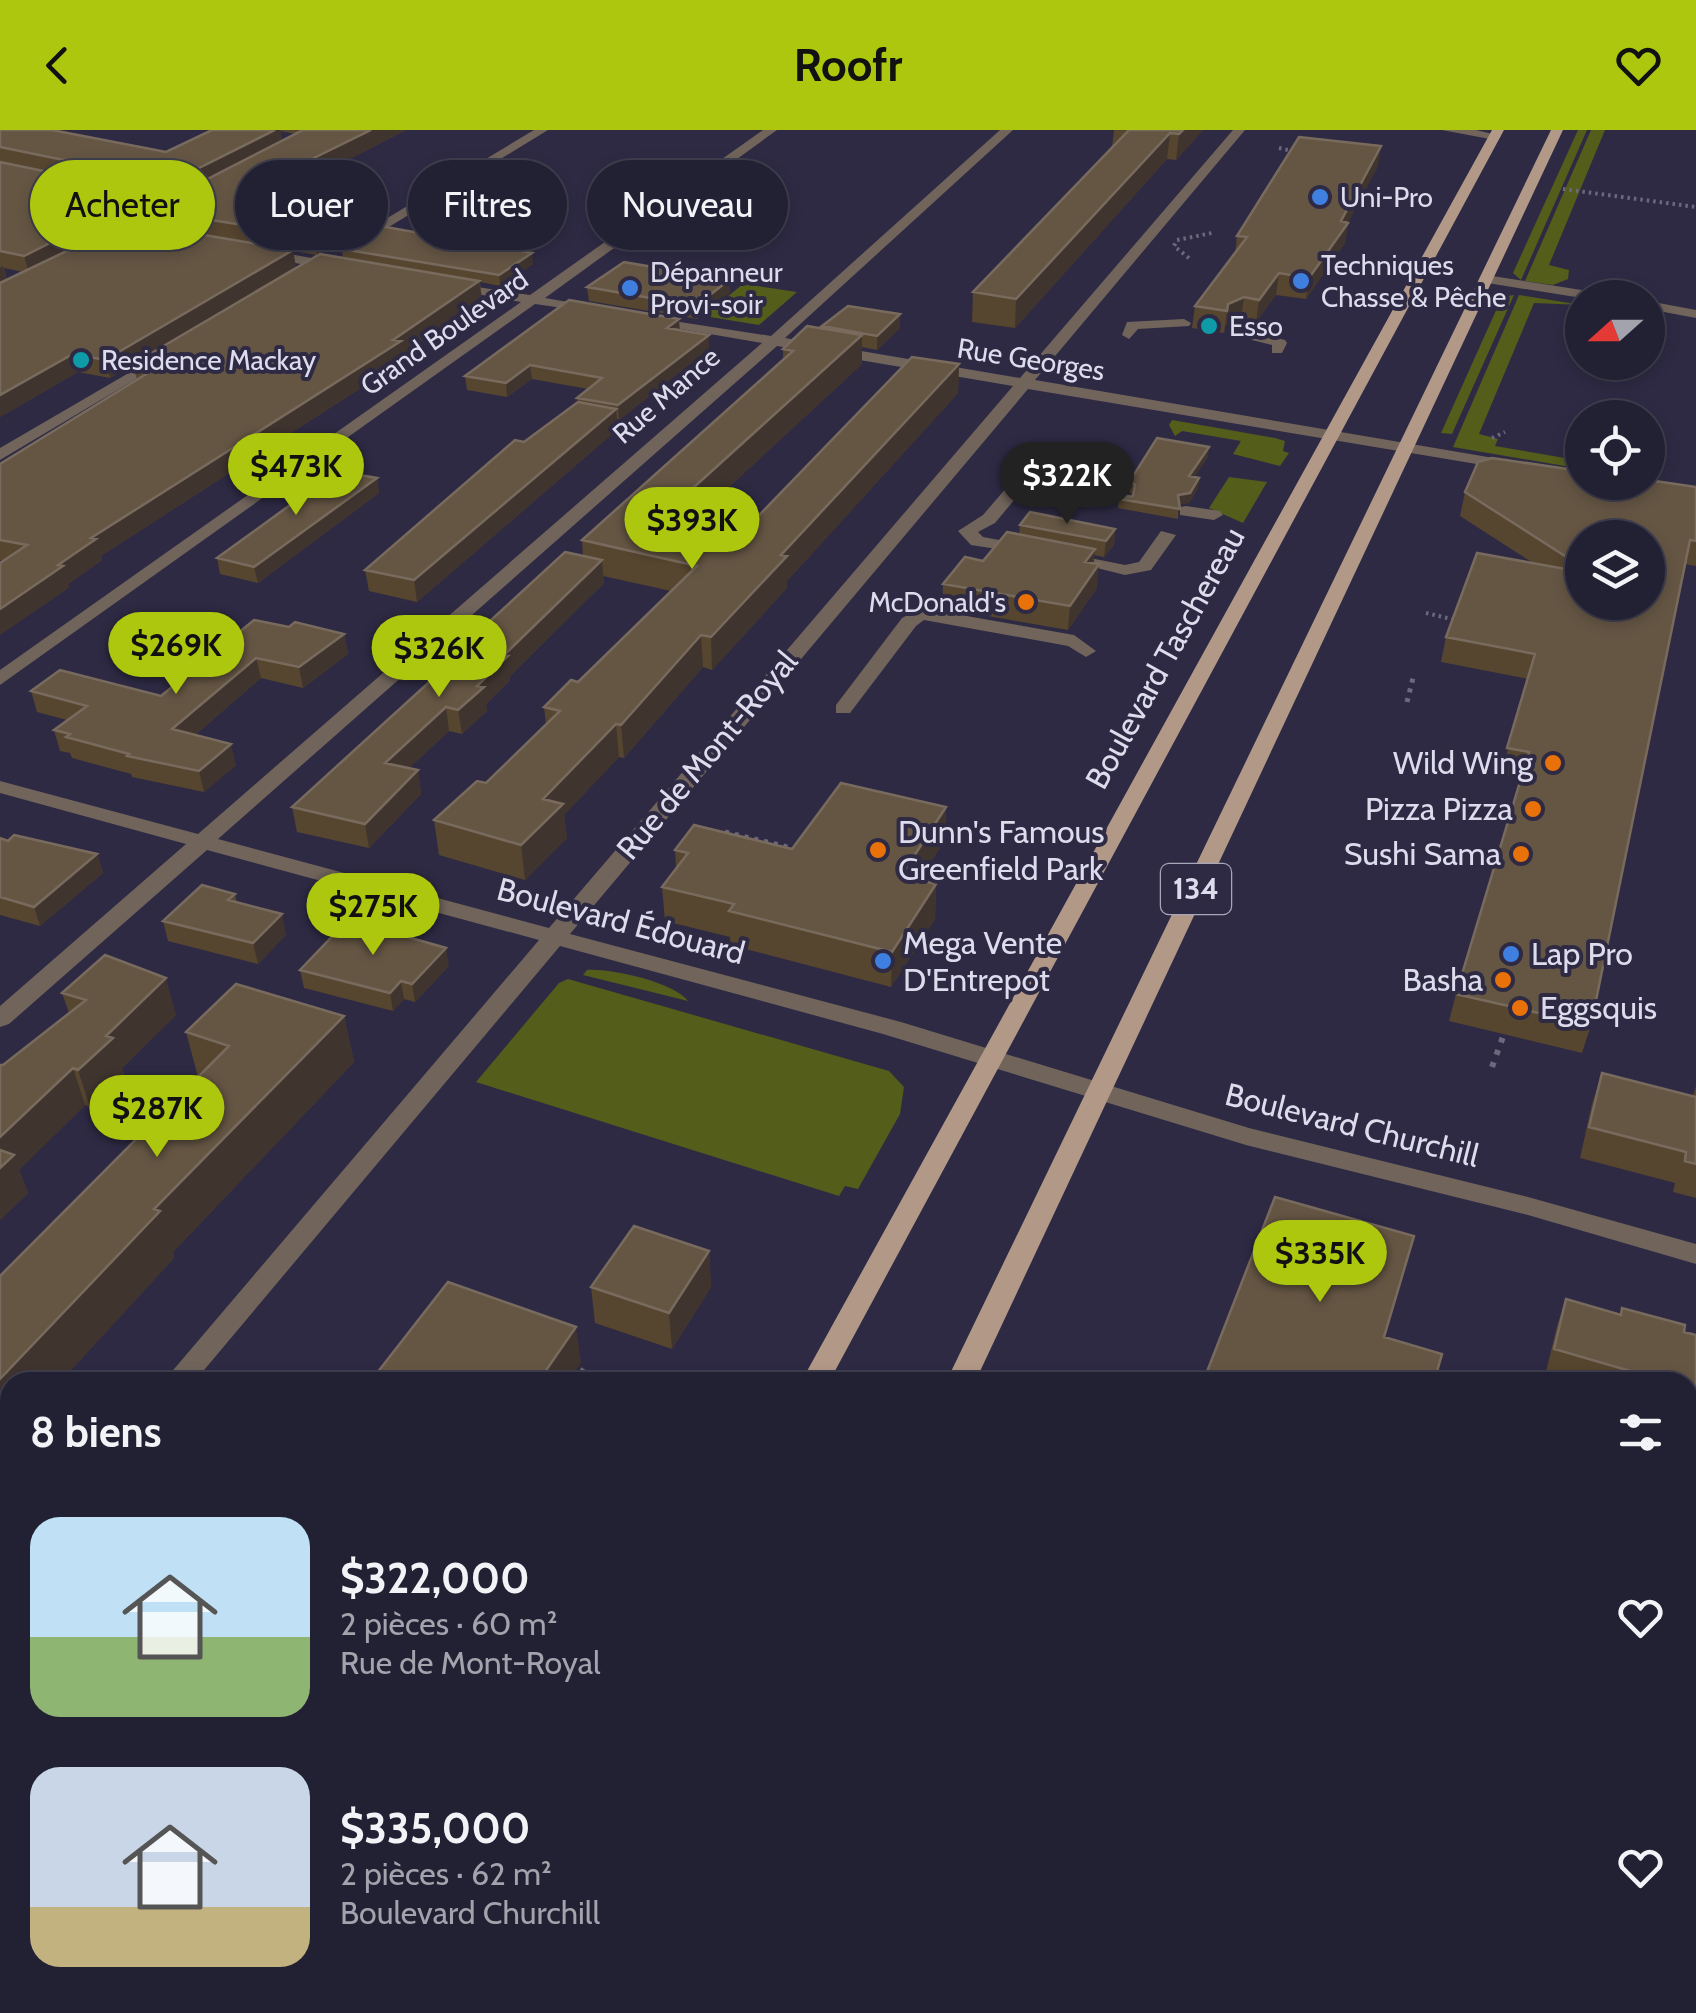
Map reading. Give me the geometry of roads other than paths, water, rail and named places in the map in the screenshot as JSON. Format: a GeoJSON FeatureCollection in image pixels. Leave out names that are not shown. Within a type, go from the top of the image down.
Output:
{"type":"FeatureCollection","features":[{"type":"Feature","properties":{"kind":"main road","name":"134"},"geometry":{"type":"LineString","coordinates":[[965,1372],[1557,130]]}},
{"type":"Feature","properties":{"kind":"main road","name":"Boulevard Taschereau"},"geometry":{"type":"LineString","coordinates":[[820,1372],[1497,133]]}},
{"type":"Feature","properties":{"kind":"street"},"geometry":{"type":"LineString","coordinates":[[288,282],[542,130]]}},
{"type":"Feature","properties":{"kind":"street","name":"Grand Boulevard"},"geometry":{"type":"LineString","coordinates":[[0,679],[771,130]]}},
{"type":"Feature","properties":{"kind":"street","name":"Rue Mance"},"geometry":{"type":"LineString","coordinates":[[0,1020],[198,841],[774,341],[1007,130]]}},
{"type":"Feature","properties":{"kind":"street","name":"Rue de Mont-Royal"},"geometry":{"type":"LineString","coordinates":[[187,1372],[1020,384],[1041,351],[1238,130]]}},
{"type":"Feature","properties":{"kind":"street"},"geometry":{"type":"LineString","coordinates":[[1448,130],[1497,133]]}},
{"type":"Feature","properties":{"kind":"street"},"geometry":{"type":"LineString","coordinates":[[241,250],[359,270]]}},
{"type":"Feature","properties":{"kind":"street"},"geometry":{"type":"LineString","coordinates":[[274,256],[284,250]]}},
{"type":"Feature","properties":{"kind":"street"},"geometry":{"type":"LineString","coordinates":[[1485,282],[1565,292]]}},
{"type":"Feature","properties":{"kind":"street"},"geometry":{"type":"LineString","coordinates":[[1485,282],[1565,297]]}},
{"type":"Feature","properties":{"kind":"street"},"geometry":{"type":"LineString","coordinates":[[438,284],[615,314]]}},
{"type":"Feature","properties":{"kind":"street"},"geometry":{"type":"LineString","coordinates":[[1665,310],[1696,314]]}},
{"type":"Feature","properties":{"kind":"street","name":"Rue Georges"},"geometry":{"type":"LineString","coordinates":[[634,317],[1565,475]]}},
{"type":"Feature","properties":{"kind":"street"},"geometry":{"type":"LineString","coordinates":[[1129,335],[1132,324],[1184,323]]}},
{"type":"Feature","properties":{"kind":"street"},"geometry":{"type":"LineString","coordinates":[[1233,331],[1265,336],[1280,343],[1277,350]]}},
{"type":"Feature","properties":{"kind":"street"},"geometry":{"type":"LineString","coordinates":[[0,455],[170,353]]}},
{"type":"Feature","properties":{"kind":"street"},"geometry":{"type":"LineString","coordinates":[[1118,461],[1094,493],[1124,499]]}},
{"type":"Feature","properties":{"kind":"street"},"geometry":{"type":"LineString","coordinates":[[1032,469],[988,519],[967,531],[977,541],[1125,570],[1145,566],[1167,535]]}},
{"type":"Feature","properties":{"kind":"street"},"geometry":{"type":"LineString","coordinates":[[1186,511],[1214,515]]}},
{"type":"Feature","properties":{"kind":"street"},"geometry":{"type":"LineString","coordinates":[[843,708],[909,622],[921,614],[1074,641],[1086,651]]}},
{"type":"Feature","properties":{"kind":"street","name":"Boulevard Édouard"},"geometry":{"type":"LineString","coordinates":[[0,787],[992,1057]]}},
{"type":"Feature","properties":{"kind":"street","name":"Boulevard Churchill"},"geometry":{"type":"LineString","coordinates":[[992,1057],[1098,1093],[1696,1254]]}},
{"type":"Feature","properties":{"kind":"place","name":"Uni-Pro"},"geometry":{"type":"Point","coordinates":[1320,197]}},
{"type":"Feature","properties":{"kind":"place","name":"Techniques Chasse & Pêche"},"geometry":{"type":"Point","coordinates":[1301,281]}},
{"type":"Feature","properties":{"kind":"place","name":"Dépanneur Provi-soir"},"geometry":{"type":"Point","coordinates":[630,288]}},
{"type":"Feature","properties":{"kind":"place","name":"Esso"},"geometry":{"type":"Point","coordinates":[1209,326]}},
{"type":"Feature","properties":{"kind":"place","name":"Residence Mackay"},"geometry":{"type":"Point","coordinates":[81,360]}},
{"type":"Feature","properties":{"kind":"place","name":"McDonald's"},"geometry":{"type":"Point","coordinates":[1026,602]}},
{"type":"Feature","properties":{"kind":"place","name":"Wild Wing"},"geometry":{"type":"Point","coordinates":[1553,763]}},
{"type":"Feature","properties":{"kind":"place","name":"Pizza Pizza"},"geometry":{"type":"Point","coordinates":[1533,809]}},
{"type":"Feature","properties":{"kind":"place","name":"Dunn's Famous Greenfield Park"},"geometry":{"type":"Point","coordinates":[878,850]}},
{"type":"Feature","properties":{"kind":"place","name":"Sushi Sama"},"geometry":{"type":"Point","coordinates":[1521,854]}},
{"type":"Feature","properties":{"kind":"place","name":"Lap Pro"},"geometry":{"type":"Point","coordinates":[1511,954]}},
{"type":"Feature","properties":{"kind":"place","name":"Mega Vente D'Entrepot"},"geometry":{"type":"Point","coordinates":[883,961]}},
{"type":"Feature","properties":{"kind":"place","name":"Basha"},"geometry":{"type":"Point","coordinates":[1503,980]}},
{"type":"Feature","properties":{"kind":"place","name":"Eggsquis"},"geometry":{"type":"Point","coordinates":[1520,1008]}}]}
